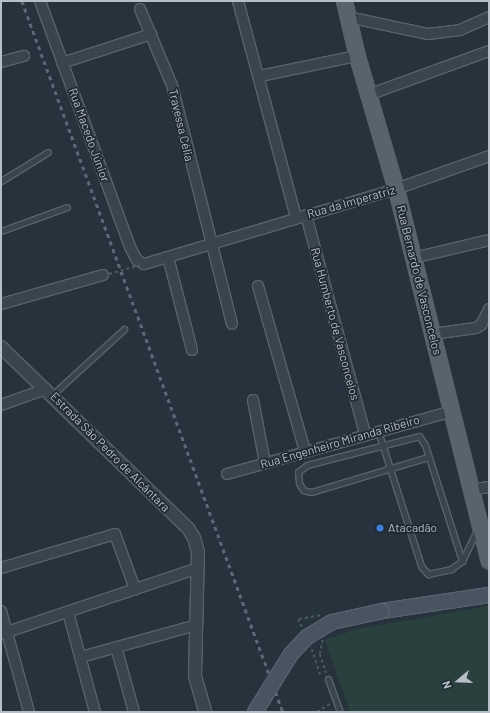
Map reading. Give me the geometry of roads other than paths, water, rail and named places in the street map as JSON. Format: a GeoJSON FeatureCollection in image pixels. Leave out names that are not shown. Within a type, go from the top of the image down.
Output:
{"type":"FeatureCollection","features":[{"type":"Feature","properties":{"kind":"main road","name":"Rua Bernardo de Vasconcelos"},"geometry":{"type":"LineString","coordinates":[[344,1],[357,56],[396,189],[452,411],[470,490],[489,561]]}},
{"type":"Feature","properties":{"kind":"main road"},"geometry":{"type":"LineString","coordinates":[[255,712],[291,654],[307,637],[332,622],[382,611],[489,595]]}},
{"type":"Feature","properties":{"kind":"street","name":"Rua Macedo Júnior"},"geometry":{"type":"LineString","coordinates":[[40,1],[130,248],[137,260],[142,265]]}},
{"type":"Feature","properties":{"kind":"street","name":"Rua Humberto de Vasconcelos"},"geometry":{"type":"LineString","coordinates":[[238,1],[365,434]]}},
{"type":"Feature","properties":{"kind":"street","name":"Travessa Célia"},"geometry":{"type":"LineString","coordinates":[[140,9],[172,85],[211,244]]}},
{"type":"Feature","properties":{"kind":"street"},"geometry":{"type":"LineString","coordinates":[[348,17],[428,34],[460,30],[489,17]]}},
{"type":"Feature","properties":{"kind":"street"},"geometry":{"type":"LineString","coordinates":[[62,63],[151,34]]}},
{"type":"Feature","properties":{"kind":"street"},"geometry":{"type":"LineString","coordinates":[[368,95],[489,51]]}},
{"type":"Feature","properties":{"kind":"street"},"geometry":{"type":"LineString","coordinates":[[1,62],[24,56]]}},
{"type":"Feature","properties":{"kind":"street"},"geometry":{"type":"LineString","coordinates":[[260,76],[357,56]]}},
{"type":"Feature","properties":{"kind":"street","name":"Rua da Imperatriz"},"geometry":{"type":"LineString","coordinates":[[142,265],[301,216],[396,189],[489,156]]}},
{"type":"Feature","properties":{"kind":"street"},"geometry":{"type":"LineString","coordinates":[[413,258],[489,240]]}},
{"type":"Feature","properties":{"kind":"street"},"geometry":{"type":"LineString","coordinates":[[211,244],[232,324]]}},
{"type":"Feature","properties":{"kind":"street"},"geometry":{"type":"LineString","coordinates":[[168,257],[192,350]]}},
{"type":"Feature","properties":{"kind":"street"},"geometry":{"type":"LineString","coordinates":[[1,304],[106,275]]}},
{"type":"Feature","properties":{"kind":"street"},"geometry":{"type":"LineString","coordinates":[[258,286],[305,451]]}},
{"type":"Feature","properties":{"kind":"street"},"geometry":{"type":"LineString","coordinates":[[432,334],[476,328],[481,325],[489,309]]}},
{"type":"Feature","properties":{"kind":"street","name":"Estrada São Pedro de Alcântara"},"geometry":{"type":"LineString","coordinates":[[1,347],[188,528],[198,552],[195,676],[204,712]]}},
{"type":"Feature","properties":{"kind":"street"},"geometry":{"type":"LineString","coordinates":[[1,405],[49,392]]}},
{"type":"Feature","properties":{"kind":"street"},"geometry":{"type":"LineString","coordinates":[[252,400],[265,463]]}},
{"type":"Feature","properties":{"kind":"street","name":"Rua Engenheiro Miranda Ribeiro"},"geometry":{"type":"LineString","coordinates":[[227,474],[378,430],[452,411]]}},
{"type":"Feature","properties":{"kind":"street"},"geometry":{"type":"LineString","coordinates":[[470,490],[489,487]]}},
{"type":"Feature","properties":{"kind":"street"},"geometry":{"type":"LineString","coordinates":[[1,568],[115,534],[135,589]]}},
{"type":"Feature","properties":{"kind":"street"},"geometry":{"type":"LineString","coordinates":[[4,633],[198,568]]}},
{"type":"Feature","properties":{"kind":"street"},"geometry":{"type":"LineString","coordinates":[[1,611],[4,633],[29,712]]}},
{"type":"Feature","properties":{"kind":"street"},"geometry":{"type":"LineString","coordinates":[[68,612],[95,712]]}},
{"type":"Feature","properties":{"kind":"street"},"geometry":{"type":"LineString","coordinates":[[81,657],[196,625]]}},
{"type":"Feature","properties":{"kind":"street"},"geometry":{"type":"LineString","coordinates":[[116,647],[134,712]]}},
{"type":"Feature","properties":{"kind":"lane"},"geometry":{"type":"LineString","coordinates":[[1,181],[48,152]]}},
{"type":"Feature","properties":{"kind":"lane"},"geometry":{"type":"LineString","coordinates":[[1,231],[67,207]]}},
{"type":"Feature","properties":{"kind":"lane"},"geometry":{"type":"LineString","coordinates":[[49,392],[124,329]]}},
{"type":"Feature","properties":{"kind":"lane"},"geometry":{"type":"LineString","coordinates":[[378,430],[421,566],[428,574],[451,569],[462,561],[479,525]]}},
{"type":"Feature","properties":{"kind":"lane"},"geometry":{"type":"LineString","coordinates":[[428,456],[311,492],[302,490],[299,483],[298,472],[307,465],[419,436],[428,456],[462,561]]}},
{"type":"Feature","properties":{"kind":"lane"},"geometry":{"type":"LineString","coordinates":[[328,678],[340,712]]}},
{"type":"Feature","properties":{"kind":"railway"},"geometry":{"type":"LineString","coordinates":[[22,1],[283,712]]}},
{"type":"Feature","properties":{"kind":"place","name":"Atacadão"},"geometry":{"type":"Point","coordinates":[380,528]}}]}
